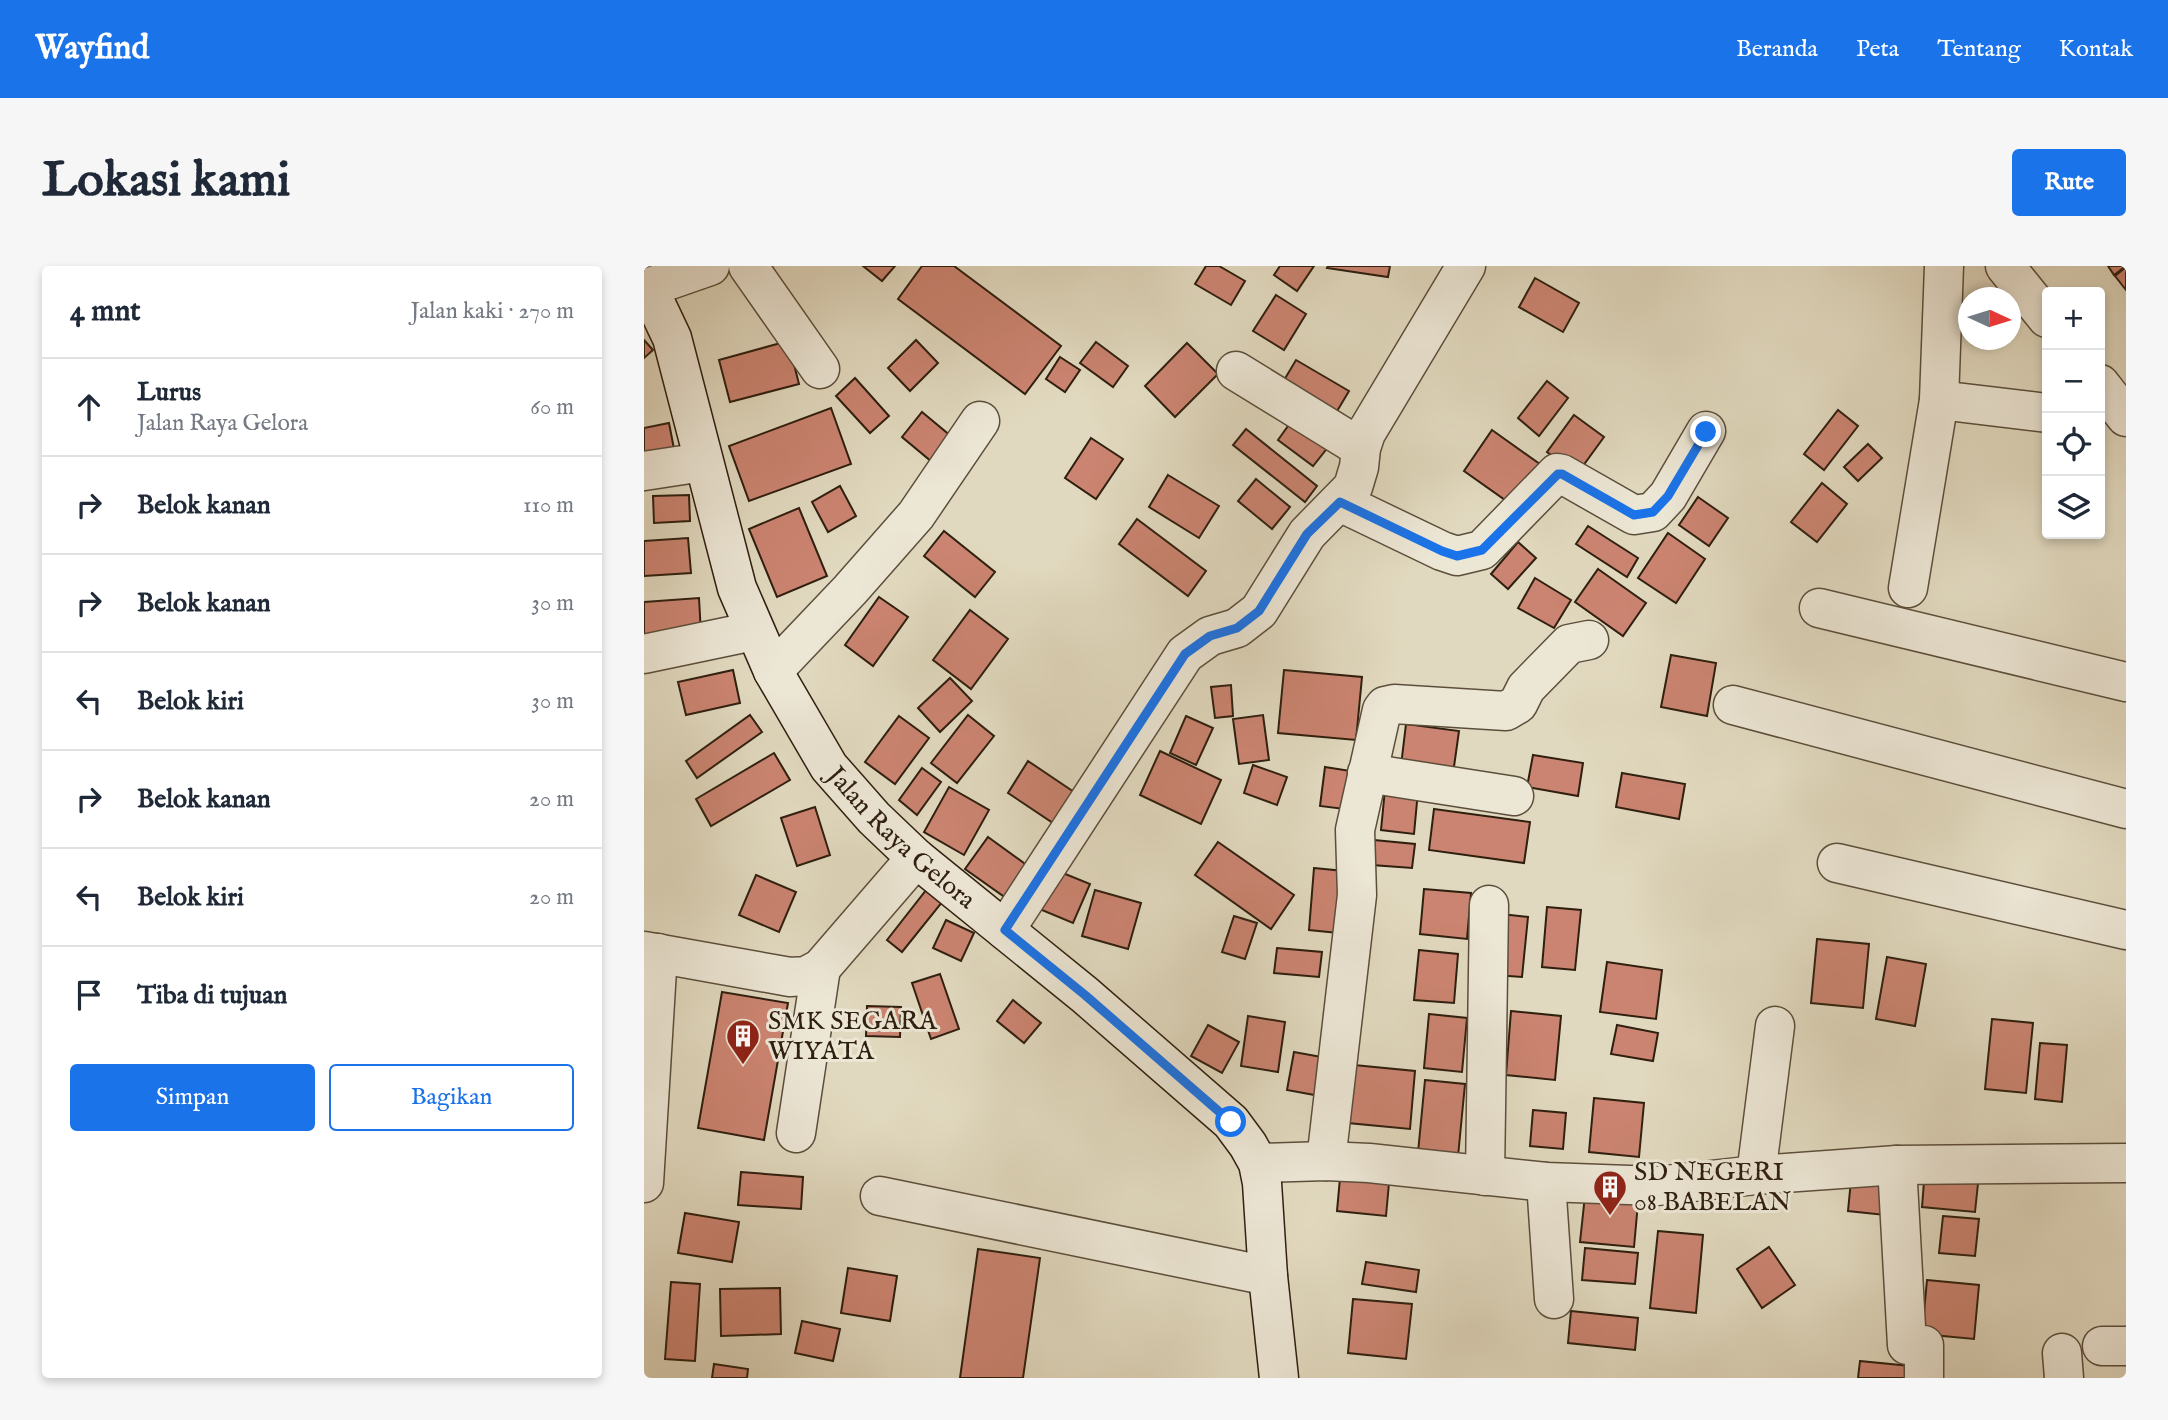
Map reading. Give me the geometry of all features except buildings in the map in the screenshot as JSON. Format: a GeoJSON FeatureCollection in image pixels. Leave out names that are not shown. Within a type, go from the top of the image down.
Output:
{"type":"FeatureCollection","features":[{"type":"Feature","properties":{"kind":"street"},"geometry":{"type":"LineString","coordinates":[[644,290],[710,266]]}},
{"type":"Feature","properties":{"kind":"street"},"geometry":{"type":"LineString","coordinates":[[748,266],[820,369]]}},
{"type":"Feature","properties":{"kind":"street"},"geometry":{"type":"LineString","coordinates":[[1005,930],[1185,654],[1210,636],[1237,628],[1259,611],[1307,534],[1353,487],[1366,433],[1466,266]]}},
{"type":"Feature","properties":{"kind":"street"},"geometry":{"type":"LineString","coordinates":[[1908,588],[1939,400],[1944,266]]}},
{"type":"Feature","properties":{"kind":"street"},"geometry":{"type":"LineString","coordinates":[[2005,266],[2042,312]]}},
{"type":"Feature","properties":{"kind":"street","name":"Jalan Raya Gelora"},"geometry":{"type":"LineString","coordinates":[[644,290],[655,302],[672,338],[737,588],[772,671],[829,767],[916,858],[1085,995],[1231,1122],[1248,1145],[1258,1163],[1265,1214],[1268,1276],[1279,1378]]}},
{"type":"Feature","properties":{"kind":"street"},"geometry":{"type":"LineString","coordinates":[[1236,371],[1361,449]]}},
{"type":"Feature","properties":{"kind":"street"},"geometry":{"type":"LineString","coordinates":[[2105,390],[2126,417]]}},
{"type":"Feature","properties":{"kind":"street"},"geometry":{"type":"LineString","coordinates":[[1939,400],[2042,412]]}},
{"type":"Feature","properties":{"kind":"street"},"geometry":{"type":"LineString","coordinates":[[772,671],[850,590],[916,515],[980,421]]}},
{"type":"Feature","properties":{"kind":"street"},"geometry":{"type":"LineString","coordinates":[[1340,502],[1442,551],[1464,556],[1482,550],[1558,474],[1634,515],[1653,512],[1668,496],[1706,432]]}},
{"type":"Feature","properties":{"kind":"street"},"geometry":{"type":"LineString","coordinates":[[644,471],[703,462]]}},
{"type":"Feature","properties":{"kind":"street"},"geometry":{"type":"LineString","coordinates":[[1819,608],[2126,682]]}},
{"type":"Feature","properties":{"kind":"street"},"geometry":{"type":"LineString","coordinates":[[644,654],[754,631]]}},
{"type":"Feature","properties":{"kind":"street"},"geometry":{"type":"LineString","coordinates":[[1326,1161],[1357,895],[1355,830],[1382,710],[1385,706],[1394,704],[1506,711],[1518,704],[1527,688],[1569,644],[1589,640]]}},
{"type":"Feature","properties":{"kind":"street"},"geometry":{"type":"LineString","coordinates":[[1733,705],[2126,809]]}},
{"type":"Feature","properties":{"kind":"street"},"geometry":{"type":"LineString","coordinates":[[1367,773],[1514,796]]}},
{"type":"Feature","properties":{"kind":"street"},"geometry":{"type":"LineString","coordinates":[[644,1183],[651,952],[790,977],[806,976],[821,968],[916,858]]}},
{"type":"Feature","properties":{"kind":"street"},"geometry":{"type":"LineString","coordinates":[[1837,863],[2126,930]]}},
{"type":"Feature","properties":{"kind":"street"},"geometry":{"type":"LineString","coordinates":[[1485,1176],[1489,905]]}},
{"type":"Feature","properties":{"kind":"street"},"geometry":{"type":"LineString","coordinates":[[796,1133],[821,968]]}},
{"type":"Feature","properties":{"kind":"street"},"geometry":{"type":"LineString","coordinates":[[1756,1175],[1775,1026]]}},
{"type":"Feature","properties":{"kind":"street"},"geometry":{"type":"LineString","coordinates":[[1258,1163],[1369,1163],[1546,1182],[1657,1186],[1756,1175],[1897,1165],[2126,1163]]}},
{"type":"Feature","properties":{"kind":"street"},"geometry":{"type":"LineString","coordinates":[[1897,1165],[1907,1345],[1924,1345],[1924,1378]]}},
{"type":"Feature","properties":{"kind":"street"},"geometry":{"type":"LineString","coordinates":[[1546,1182],[1554,1299]]}},
{"type":"Feature","properties":{"kind":"street"},"geometry":{"type":"LineString","coordinates":[[880,1196],[1268,1276]]}},
{"type":"Feature","properties":{"kind":"place","name":"SMK SEGARA WIYATA"},"geometry":{"type":"Point","coordinates":[743,1066]}},
{"type":"Feature","properties":{"kind":"place","name":"SD NEGERI 08 BABELAN"},"geometry":{"type":"Point","coordinates":[1610,1217]}},
{"type":"Feature","properties":{"kind":"route"},"geometry":{"type":"LineString","coordinates":[[1231,1122],[1085,995],[1005,930],[1185,654],[1210,636],[1237,628],[1250,620],[1259,611],[1307,534],[1340,502],[1442,551],[1464,556],[1482,550],[1558,474],[1634,515],[1653,512],[1668,496],[1706,432]]}}]}
